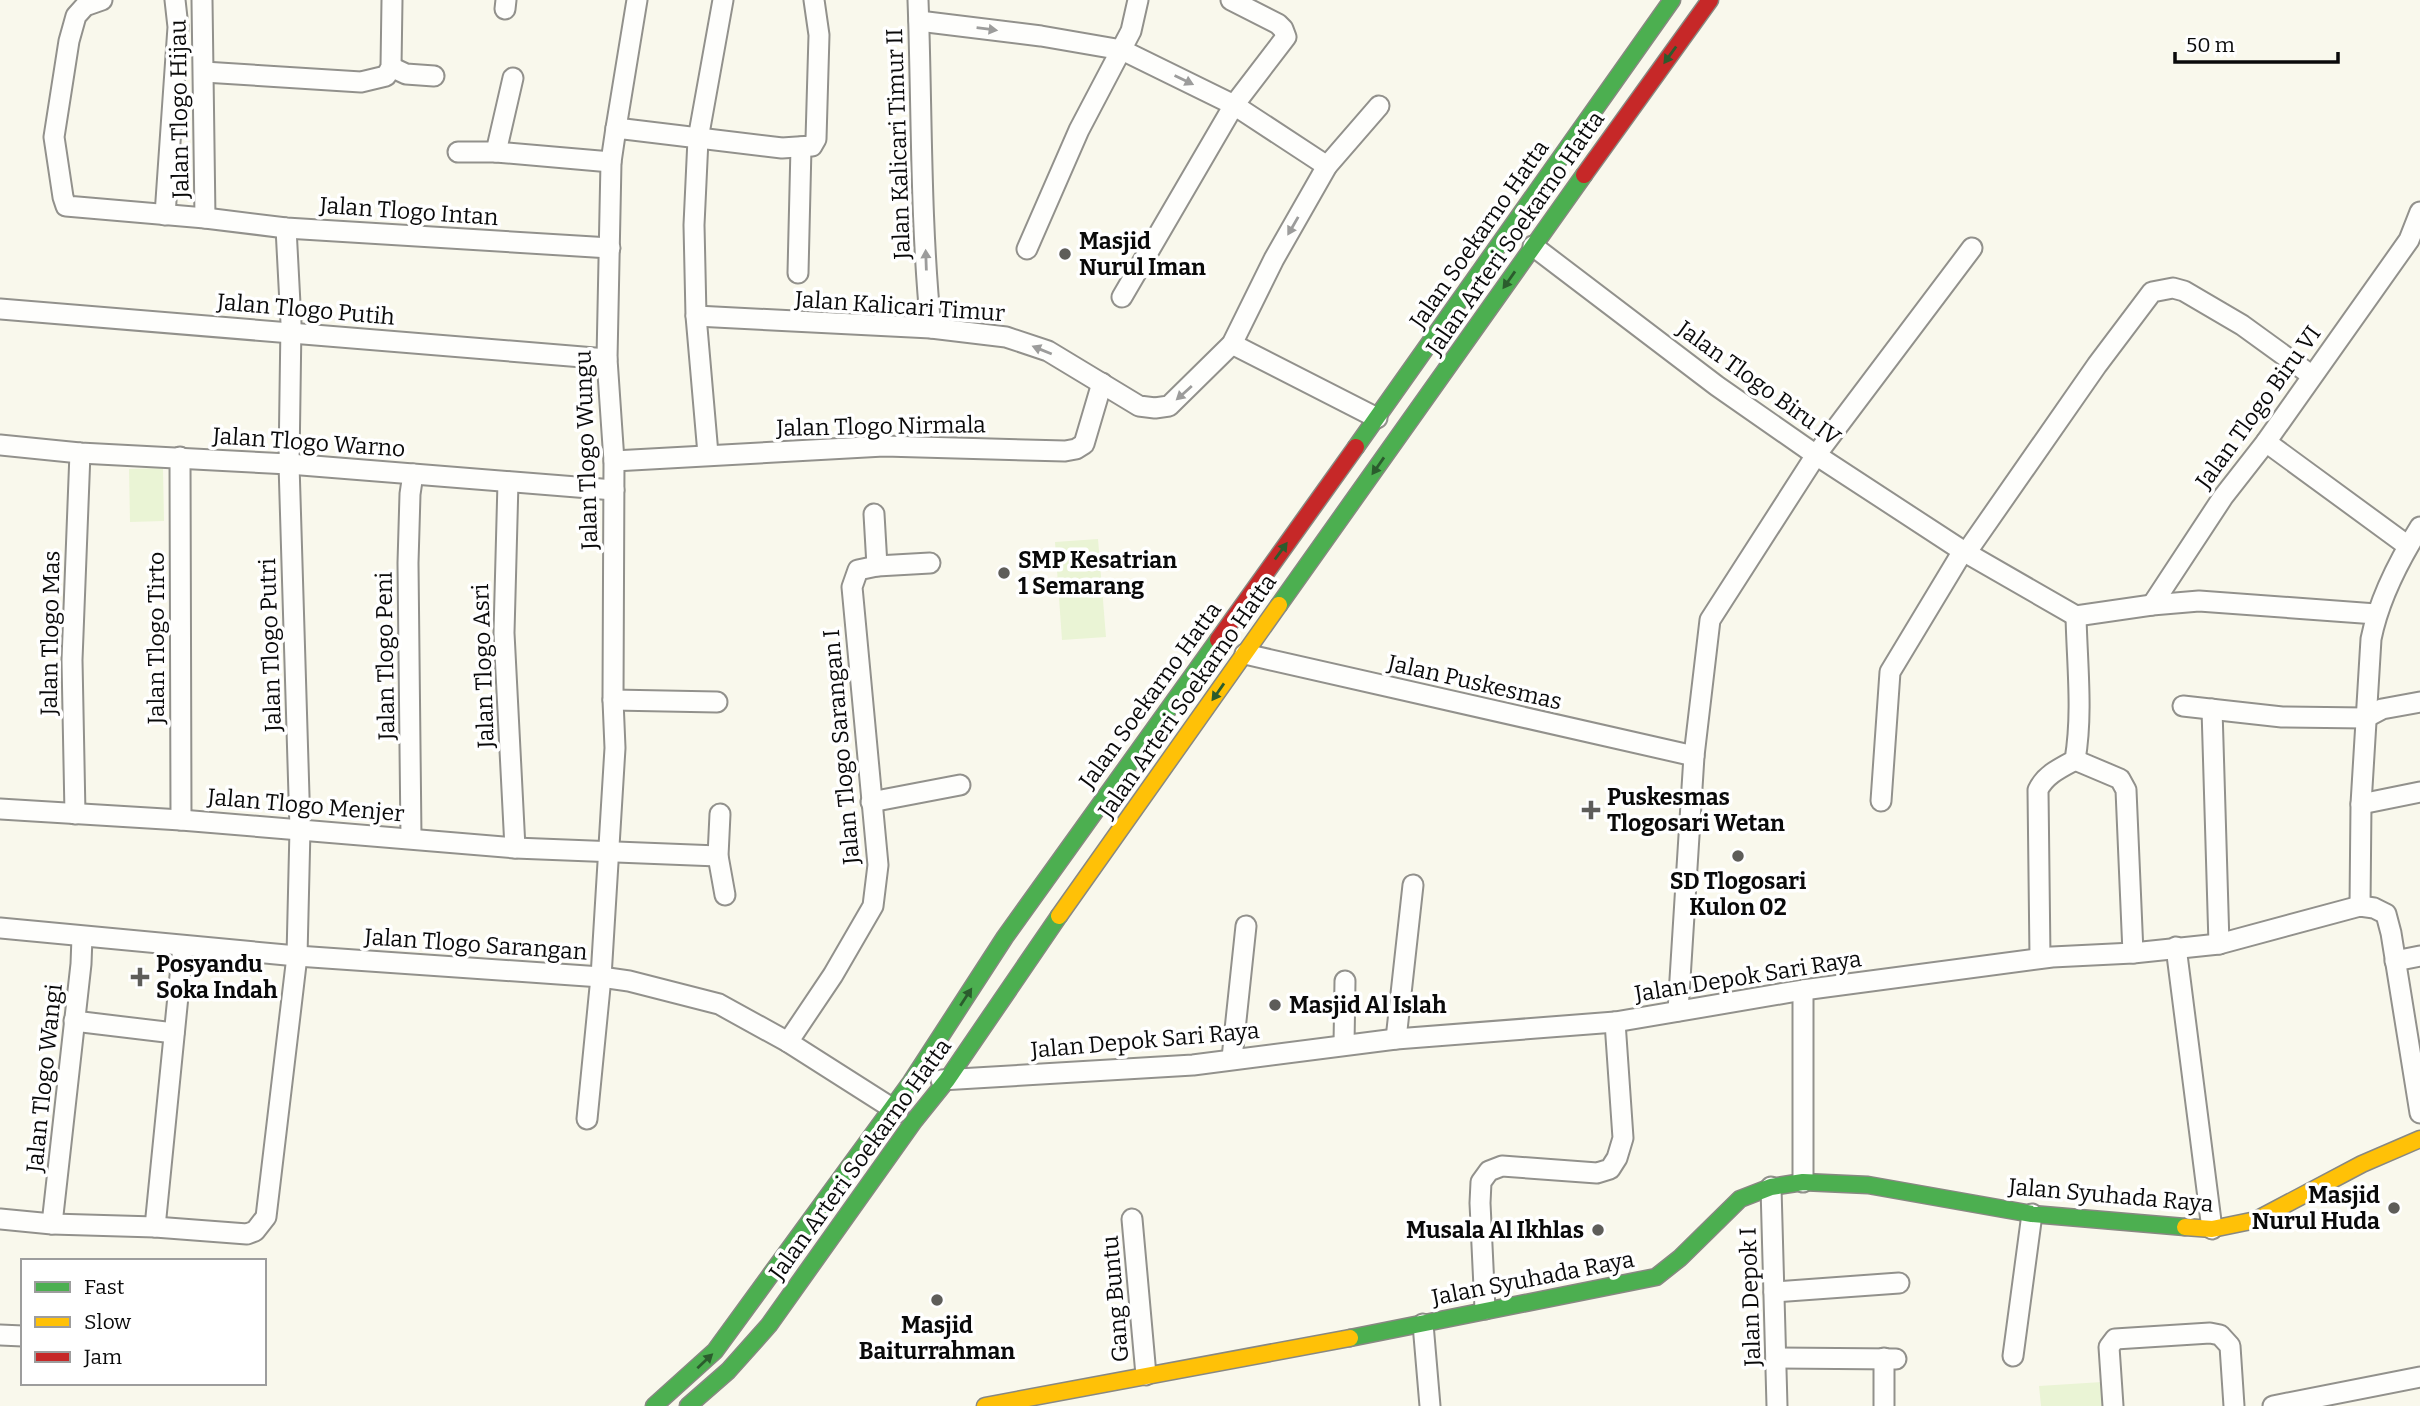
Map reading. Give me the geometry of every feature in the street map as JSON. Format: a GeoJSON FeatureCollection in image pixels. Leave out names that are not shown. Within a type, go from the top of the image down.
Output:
{"type":"FeatureCollection","features":[{"type":"Feature","properties":{"kind":"main road","name":"Jalan Soekarno Hatta"},"geometry":{"type":"LineString","coordinates":[[654,1406],[715,1351],[911,1082],[1005,937],[1672,0]]}},
{"type":"Feature","properties":{"kind":"main road","name":"Jalan Arteri Soekarno Hatta"},"geometry":{"type":"LineString","coordinates":[[688,1406],[738,1361],[769,1325],[914,1121],[947,1080],[1061,913],[1710,0]]}},
{"type":"Feature","properties":{"kind":"main road"},"geometry":{"type":"LineString","coordinates":[[1377,418],[1401,433]]}},
{"type":"Feature","properties":{"kind":"main road","name":"Jalan Syuhada Raya"},"geometry":{"type":"LineString","coordinates":[[985,1406],[1423,1324],[1485,1309],[1656,1277],[1680,1258],[1740,1199],[1772,1187],[1802,1182],[1868,1185],[2032,1214],[2212,1229],[2256,1220],[2362,1164],[2420,1139]]}},
{"type":"Feature","properties":{"kind":"street","name":"Jalan Tlogo Intan"},"geometry":{"type":"LineString","coordinates":[[102,0],[85,6],[76,16],[69,41],[54,137],[66,206],[286,228],[610,248]]}},
{"type":"Feature","properties":{"kind":"street"},"geometry":{"type":"LineString","coordinates":[[165,215],[178,27],[175,0]]}},
{"type":"Feature","properties":{"kind":"street","name":"Jalan Tlogo Hijau"},"geometry":{"type":"LineString","coordinates":[[202,0],[205,218]]}},
{"type":"Feature","properties":{"kind":"street"},"geometry":{"type":"LineString","coordinates":[[204,72],[360,82],[386,76],[391,67],[392,0]]}},
{"type":"Feature","properties":{"kind":"street","name":"Jalan Tlogo Wungu"},"geometry":{"type":"LineString","coordinates":[[586,1119],[601,977],[615,748],[614,461],[607,359],[611,162],[637,0]]}},
{"type":"Feature","properties":{"kind":"street"},"geometry":{"type":"LineString","coordinates":[[708,454],[696,316],[694,225],[698,139],[723,0]]}},
{"type":"Feature","properties":{"kind":"street"},"geometry":{"type":"LineString","coordinates":[[616,128],[782,148],[812,146],[816,139],[819,35],[814,0]]}},
{"type":"Feature","properties":{"kind":"street","name":"Jalan Kalicari Timur II"},"geometry":{"type":"LineString","coordinates":[[918,0],[922,169],[931,328]]}},
{"type":"Feature","properties":{"kind":"street"},"geometry":{"type":"LineString","coordinates":[[1027,249],[1079,130],[1131,31],[1138,0]]}},
{"type":"Feature","properties":{"kind":"street"},"geometry":{"type":"LineString","coordinates":[[1122,297],[1234,105],[1286,37],[1278,24],[1231,0]]}},
{"type":"Feature","properties":{"kind":"street"},"geometry":{"type":"LineString","coordinates":[[919,21],[1041,36],[1122,50],[1234,105],[1327,166]]}},
{"type":"Feature","properties":{"kind":"street"},"geometry":{"type":"LineString","coordinates":[[391,67],[407,74],[434,76]]}},
{"type":"Feature","properties":{"kind":"street"},"geometry":{"type":"LineString","coordinates":[[496,152],[513,78]]}},
{"type":"Feature","properties":{"kind":"street","name":"Jalan Kalicari Timur"},"geometry":{"type":"LineString","coordinates":[[696,316],[931,328],[1006,337],[1048,351],[1139,406],[1154,408],[1169,405],[1232,344],[1274,259],[1327,166],[1379,106]]}},
{"type":"Feature","properties":{"kind":"street"},"geometry":{"type":"LineString","coordinates":[[798,272],[801,147]]}},
{"type":"Feature","properties":{"kind":"street"},"geometry":{"type":"LineString","coordinates":[[458,152],[496,152],[611,162]]}},
{"type":"Feature","properties":{"kind":"street","name":"Jalan Tlogo Biru VI"},"geometry":{"type":"LineString","coordinates":[[2152,605],[2223,497],[2266,442],[2311,375],[2415,240],[2420,212]]}},
{"type":"Feature","properties":{"kind":"street","name":"Jalan Tlogo Putri"},"geometry":{"type":"LineString","coordinates":[[155,1227],[247,1234],[255,1231],[266,1217],[297,956],[300,829],[289,464],[290,332],[286,228]]}},
{"type":"Feature","properties":{"kind":"street","name":"Jalan Tlogo Biru IV"},"geometry":{"type":"LineString","coordinates":[[1533,246],[1717,386],[1816,455],[1965,552],[2076,616]]}},
{"type":"Feature","properties":{"kind":"street"},"geometry":{"type":"LineString","coordinates":[[1678,1011],[1694,756],[1710,620],[1816,455],[1972,248]]}},
{"type":"Feature","properties":{"kind":"street"},"geometry":{"type":"LineString","coordinates":[[1881,801],[1890,672],[1965,552],[2152,292],[2173,288],[2184,291],[2242,325],[2311,375]]}},
{"type":"Feature","properties":{"kind":"street","name":"Jalan Tlogo Putih"},"geometry":{"type":"LineString","coordinates":[[0,309],[607,359]]}},
{"type":"Feature","properties":{"kind":"street"},"geometry":{"type":"LineString","coordinates":[[1232,344],[1377,418]]}},
{"type":"Feature","properties":{"kind":"street","name":"Jalan Tlogo Nirmala"},"geometry":{"type":"LineString","coordinates":[[614,461],[884,446],[1065,451],[1084,444],[1101,383]]}},
{"type":"Feature","properties":{"kind":"street"},"geometry":{"type":"LineString","coordinates":[[2266,442],[2408,546]]}},
{"type":"Feature","properties":{"kind":"street","name":"Jalan Tlogo Warno"},"geometry":{"type":"LineString","coordinates":[[0,445],[80,453],[289,464],[614,490]]}},
{"type":"Feature","properties":{"kind":"street","name":"Jalan Tlogo Mas"},"geometry":{"type":"LineString","coordinates":[[75,814],[72,660],[80,453]]}},
{"type":"Feature","properties":{"kind":"street","name":"Jalan Tlogo Tirto"},"geometry":{"type":"LineString","coordinates":[[180,457],[181,820]]}},
{"type":"Feature","properties":{"kind":"street","name":"Jalan Tlogo Peni"},"geometry":{"type":"LineString","coordinates":[[411,838],[408,563],[413,474]]}},
{"type":"Feature","properties":{"kind":"street","name":"Jalan Tlogo Asri"},"geometry":{"type":"LineString","coordinates":[[508,482],[504,633],[515,848]]}},
{"type":"Feature","properties":{"kind":"street"},"geometry":{"type":"LineString","coordinates":[[874,514],[877,566],[930,564]]}},
{"type":"Feature","properties":{"kind":"street"},"geometry":{"type":"LineString","coordinates":[[2420,527],[2408,546],[2376,614],[2371,639],[2361,804],[2360,906],[2374,908],[2385,914],[2420,1113]]}},
{"type":"Feature","properties":{"kind":"street","name":"Jalan Tlogo Sarangan I"},"geometry":{"type":"LineString","coordinates":[[788,1042],[873,906],[878,865],[852,587],[858,570],[877,566]]}},
{"type":"Feature","properties":{"kind":"street"},"geometry":{"type":"LineString","coordinates":[[2040,958],[2038,790],[2042,782],[2074,760],[2077,746],[2078,696],[2076,616],[2199,601],[2376,614]]}},
{"type":"Feature","properties":{"kind":"street","name":"Jalan Puskesmas"},"geometry":{"type":"LineString","coordinates":[[1245,654],[1694,756]]}},
{"type":"Feature","properties":{"kind":"street"},"geometry":{"type":"LineString","coordinates":[[613,699],[717,702]]}},
{"type":"Feature","properties":{"kind":"street"},"geometry":{"type":"LineString","coordinates":[[2183,706],[2282,717],[2365,718],[2382,709],[2420,702]]}},
{"type":"Feature","properties":{"kind":"street"},"geometry":{"type":"LineString","coordinates":[[2213,709],[2219,944]]}},
{"type":"Feature","properties":{"kind":"street"},"geometry":{"type":"LineString","coordinates":[[2074,760],[2120,779],[2126,790],[2133,953]]}},
{"type":"Feature","properties":{"kind":"street"},"geometry":{"type":"LineString","coordinates":[[871,802],[960,785]]}},
{"type":"Feature","properties":{"kind":"street"},"geometry":{"type":"LineString","coordinates":[[2361,804],[2420,792]]}},
{"type":"Feature","properties":{"kind":"street","name":"Jalan Tlogo Menjer"},"geometry":{"type":"LineString","coordinates":[[0,809],[300,829],[515,848],[718,856]]}},
{"type":"Feature","properties":{"kind":"street"},"geometry":{"type":"LineString","coordinates":[[720,814],[718,856],[725,895]]}},
{"type":"Feature","properties":{"kind":"street"},"geometry":{"type":"LineString","coordinates":[[1396,1039],[1413,885]]}},
{"type":"Feature","properties":{"kind":"street","name":"Jalan Depok Sari Raya"},"geometry":{"type":"LineString","coordinates":[[911,1082],[1193,1065],[1396,1039],[1615,1022],[1803,990],[2040,958],[2133,953],[2219,944],[2360,906]]}},
{"type":"Feature","properties":{"kind":"street"},"geometry":{"type":"LineString","coordinates":[[1232,1058],[1247,926]]}},
{"type":"Feature","properties":{"kind":"street","name":"Jalan Tlogo Sarangan"},"geometry":{"type":"LineString","coordinates":[[0,929],[297,956],[629,981],[719,1004],[788,1042],[914,1121]]}},
{"type":"Feature","properties":{"kind":"street","name":"Jalan Tlogo Wangi"},"geometry":{"type":"LineString","coordinates":[[52,1224],[82,937]]}},
{"type":"Feature","properties":{"kind":"street"},"geometry":{"type":"LineString","coordinates":[[0,1219],[52,1224],[155,1227],[183,946]]}},
{"type":"Feature","properties":{"kind":"street"},"geometry":{"type":"LineString","coordinates":[[2176,947],[2212,1229]]}},
{"type":"Feature","properties":{"kind":"street"},"geometry":{"type":"LineString","coordinates":[[2395,961],[2420,956]]}},
{"type":"Feature","properties":{"kind":"street"},"geometry":{"type":"LineString","coordinates":[[1344,1045],[1345,981]]}},
{"type":"Feature","properties":{"kind":"street"},"geometry":{"type":"LineString","coordinates":[[1802,1182],[1803,990]]}},
{"type":"Feature","properties":{"kind":"street"},"geometry":{"type":"LineString","coordinates":[[74,1021],[174,1033]]}},
{"type":"Feature","properties":{"kind":"street"},"geometry":{"type":"LineString","coordinates":[[1485,1309],[1480,1203],[1481,1182],[1489,1171],[1502,1166],[1597,1173],[1611,1169],[1617,1158],[1623,1138],[1615,1022]]}},
{"type":"Feature","properties":{"kind":"street","name":"Jalan Depok I"},"geometry":{"type":"LineString","coordinates":[[1772,1187],[1777,1406]]}},
{"type":"Feature","properties":{"kind":"street"},"geometry":{"type":"LineString","coordinates":[[2013,1356],[2032,1214]]}},
{"type":"Feature","properties":{"kind":"street","name":"Gang Buntu"},"geometry":{"type":"LineString","coordinates":[[1132,1219],[1146,1375]]}},
{"type":"Feature","properties":{"kind":"street"},"geometry":{"type":"LineString","coordinates":[[1774,1292],[1899,1283]]}},
{"type":"Feature","properties":{"kind":"street"},"geometry":{"type":"LineString","coordinates":[[1423,1324],[1430,1406]]}},
{"type":"Feature","properties":{"kind":"street"},"geometry":{"type":"LineString","coordinates":[[2113,1406],[2109,1347],[2115,1339],[2210,1333],[2220,1335],[2230,1346],[2234,1406]]}},
{"type":"Feature","properties":{"kind":"street"},"geometry":{"type":"LineString","coordinates":[[0,1335],[21,1336]]}},
{"type":"Feature","properties":{"kind":"street"},"geometry":{"type":"LineString","coordinates":[[1776,1358],[1890,1359],[1884,1406]]}},
{"type":"Feature","properties":{"kind":"street"},"geometry":{"type":"LineString","coordinates":[[2273,1406],[2420,1377]]}},
{"type":"Feature","properties":{"kind":"green space"},"geometry":{"type":"Polygon","coordinates":[[[163,468],[164,521],[130,522],[129,469],[163,468]]]}},
{"type":"Feature","properties":{"kind":"green space"},"geometry":{"type":"Polygon","coordinates":[[[1098,539],[1106,637],[1062,640],[1055,542],[1098,539]]]}},
{"type":"Feature","properties":{"kind":"green space"},"geometry":{"type":"Polygon","coordinates":[[[2102,1382],[2104,1406],[2041,1406],[2039,1386],[2102,1382]]]}},
{"type":"Feature","properties":{"kind":"traffic: fast"},"geometry":{"type":"LineString","coordinates":[[1356,447],[1672,0]]}},
{"type":"Feature","properties":{"kind":"traffic: fast"},"geometry":{"type":"LineString","coordinates":[[1279,605],[1584,175]]}},
{"type":"Feature","properties":{"kind":"traffic: fast"},"geometry":{"type":"LineString","coordinates":[[654,1406],[715,1351],[911,1082],[1005,937],[1218,640]]}},
{"type":"Feature","properties":{"kind":"traffic: fast"},"geometry":{"type":"LineString","coordinates":[[688,1406],[728,1371],[769,1325],[914,1121],[947,1080],[1059,916]]}},
{"type":"Feature","properties":{"kind":"traffic: fast"},"geometry":{"type":"LineString","coordinates":[[1350,1338],[1656,1277],[1680,1258],[1740,1199],[1771,1187],[1803,1182],[1868,1185],[2032,1214],[2185,1227]]}},
{"type":"Feature","properties":{"kind":"traffic: slow"},"geometry":{"type":"LineString","coordinates":[[1059,916],[1279,605]]}},
{"type":"Feature","properties":{"kind":"traffic: slow"},"geometry":{"type":"LineString","coordinates":[[2185,1227],[2212,1229],[2256,1220],[2362,1164],[2420,1139]]}},
{"type":"Feature","properties":{"kind":"traffic: slow"},"geometry":{"type":"LineString","coordinates":[[985,1406],[1350,1338]]}},
{"type":"Feature","properties":{"kind":"traffic: jam"},"geometry":{"type":"LineString","coordinates":[[1584,175],[1710,0]]}},
{"type":"Feature","properties":{"kind":"traffic: jam"},"geometry":{"type":"LineString","coordinates":[[1218,640],[1356,447]]}},
{"type":"Feature","properties":{"kind":"place","name":"Masjid Nurul Iman"},"geometry":{"type":"Point","coordinates":[1065,254]}},
{"type":"Feature","properties":{"kind":"place","name":"SMP Kesatrian 1 Semarang"},"geometry":{"type":"Point","coordinates":[1004,573]}},
{"type":"Feature","properties":{"kind":"place","name":"Puskesmas Tlogosari Wetan"},"geometry":{"type":"Point","coordinates":[1591,810]}},
{"type":"Feature","properties":{"kind":"place","name":"SD Tlogosari Kulon 02"},"geometry":{"type":"Point","coordinates":[1738,856]}},
{"type":"Feature","properties":{"kind":"place","name":"Posyandu Soka Indah"},"geometry":{"type":"Point","coordinates":[140,977]}},
{"type":"Feature","properties":{"kind":"place","name":"Masjid Al Islah"},"geometry":{"type":"Point","coordinates":[1275,1005]}},
{"type":"Feature","properties":{"kind":"place","name":"Masjid Nurul Huda"},"geometry":{"type":"Point","coordinates":[2394,1208]}},
{"type":"Feature","properties":{"kind":"place","name":"Musala Al Ikhlas"},"geometry":{"type":"Point","coordinates":[1598,1230]}},
{"type":"Feature","properties":{"kind":"place","name":"Masjid Baiturrahman"},"geometry":{"type":"Point","coordinates":[937,1300]}}]}
